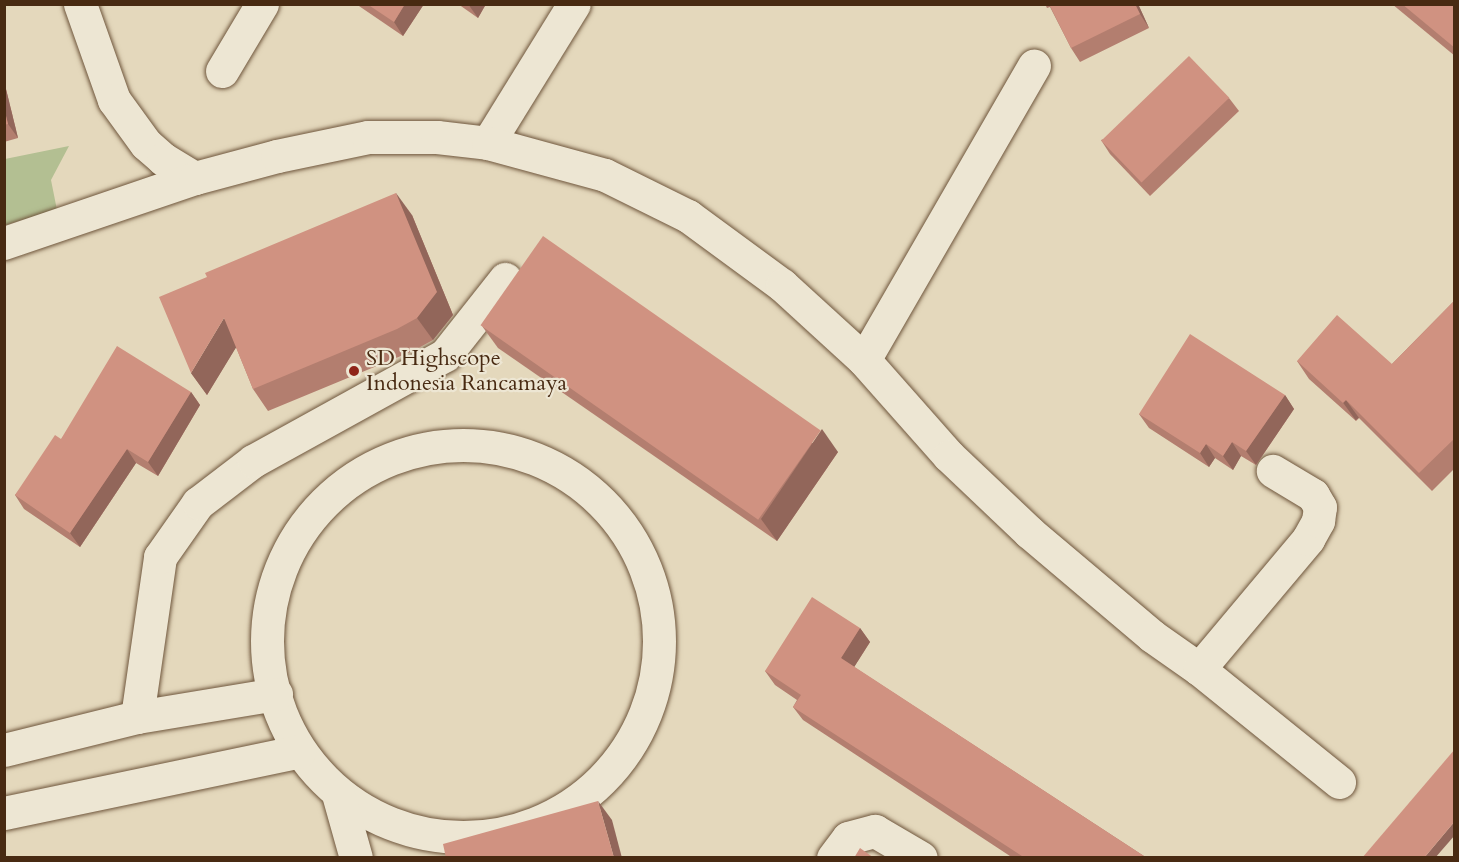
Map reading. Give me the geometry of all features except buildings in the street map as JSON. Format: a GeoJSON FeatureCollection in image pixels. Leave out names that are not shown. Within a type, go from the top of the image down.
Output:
{"type":"FeatureCollection","features":[{"type":"Feature","properties":{"kind":"street"},"geometry":{"type":"LineString","coordinates":[[80,4],[114,100],[146,144],[163,159],[195,178]]}},
{"type":"Feature","properties":{"kind":"street"},"geometry":{"type":"LineString","coordinates":[[222,71],[262,4]]}},
{"type":"Feature","properties":{"kind":"street"},"geometry":{"type":"LineString","coordinates":[[488,143],[574,4]]}},
{"type":"Feature","properties":{"kind":"street"},"geometry":{"type":"LineString","coordinates":[[864,360],[1034,65]]}},
{"type":"Feature","properties":{"kind":"street"},"geometry":{"type":"LineString","coordinates":[[4,243],[195,178],[277,156],[368,137],[437,137],[488,143],[604,174],[653,195],[747,257],[864,360],[949,456],[1029,532],[1152,636],[1199,669],[1339,782]]}},
{"type":"Feature","properties":{"kind":"street"},"geometry":{"type":"LineString","coordinates":[[137,717],[160,557],[198,503],[253,461],[445,355],[505,279]]}},
{"type":"Feature","properties":{"kind":"street"},"geometry":{"type":"LineString","coordinates":[[468,442],[529,454],[584,484],[626,531],[653,588],[660,649],[648,711],[618,765],[572,807],[515,833],[453,839],[392,825],[338,794],[300,751],[276,694],[265,637],[276,576],[300,530],[350,477],[406,451],[468,442]]}},
{"type":"Feature","properties":{"kind":"street"},"geometry":{"type":"LineString","coordinates":[[1199,669],[1308,539],[1318,521],[1320,507],[1313,495],[1274,471]]}},
{"type":"Feature","properties":{"kind":"street"},"geometry":{"type":"LineString","coordinates":[[4,750],[137,717],[276,694]]}},
{"type":"Feature","properties":{"kind":"street"},"geometry":{"type":"LineString","coordinates":[[4,813],[300,751]]}},
{"type":"Feature","properties":{"kind":"street"},"geometry":{"type":"LineString","coordinates":[[338,794],[356,858]]}},
{"type":"Feature","properties":{"kind":"street"},"geometry":{"type":"LineString","coordinates":[[833,858],[848,838],[875,831],[921,858]]}},
{"type":"Feature","properties":{"kind":"green space"},"geometry":{"type":"Polygon","coordinates":[[[69,146],[51,180],[57,210],[5,225],[5,159],[69,146]]]}},
{"type":"Feature","properties":{"kind":"place","name":"SD Highscope Indonesia Rancamaya"},"geometry":{"type":"Point","coordinates":[354,371]}}]}
